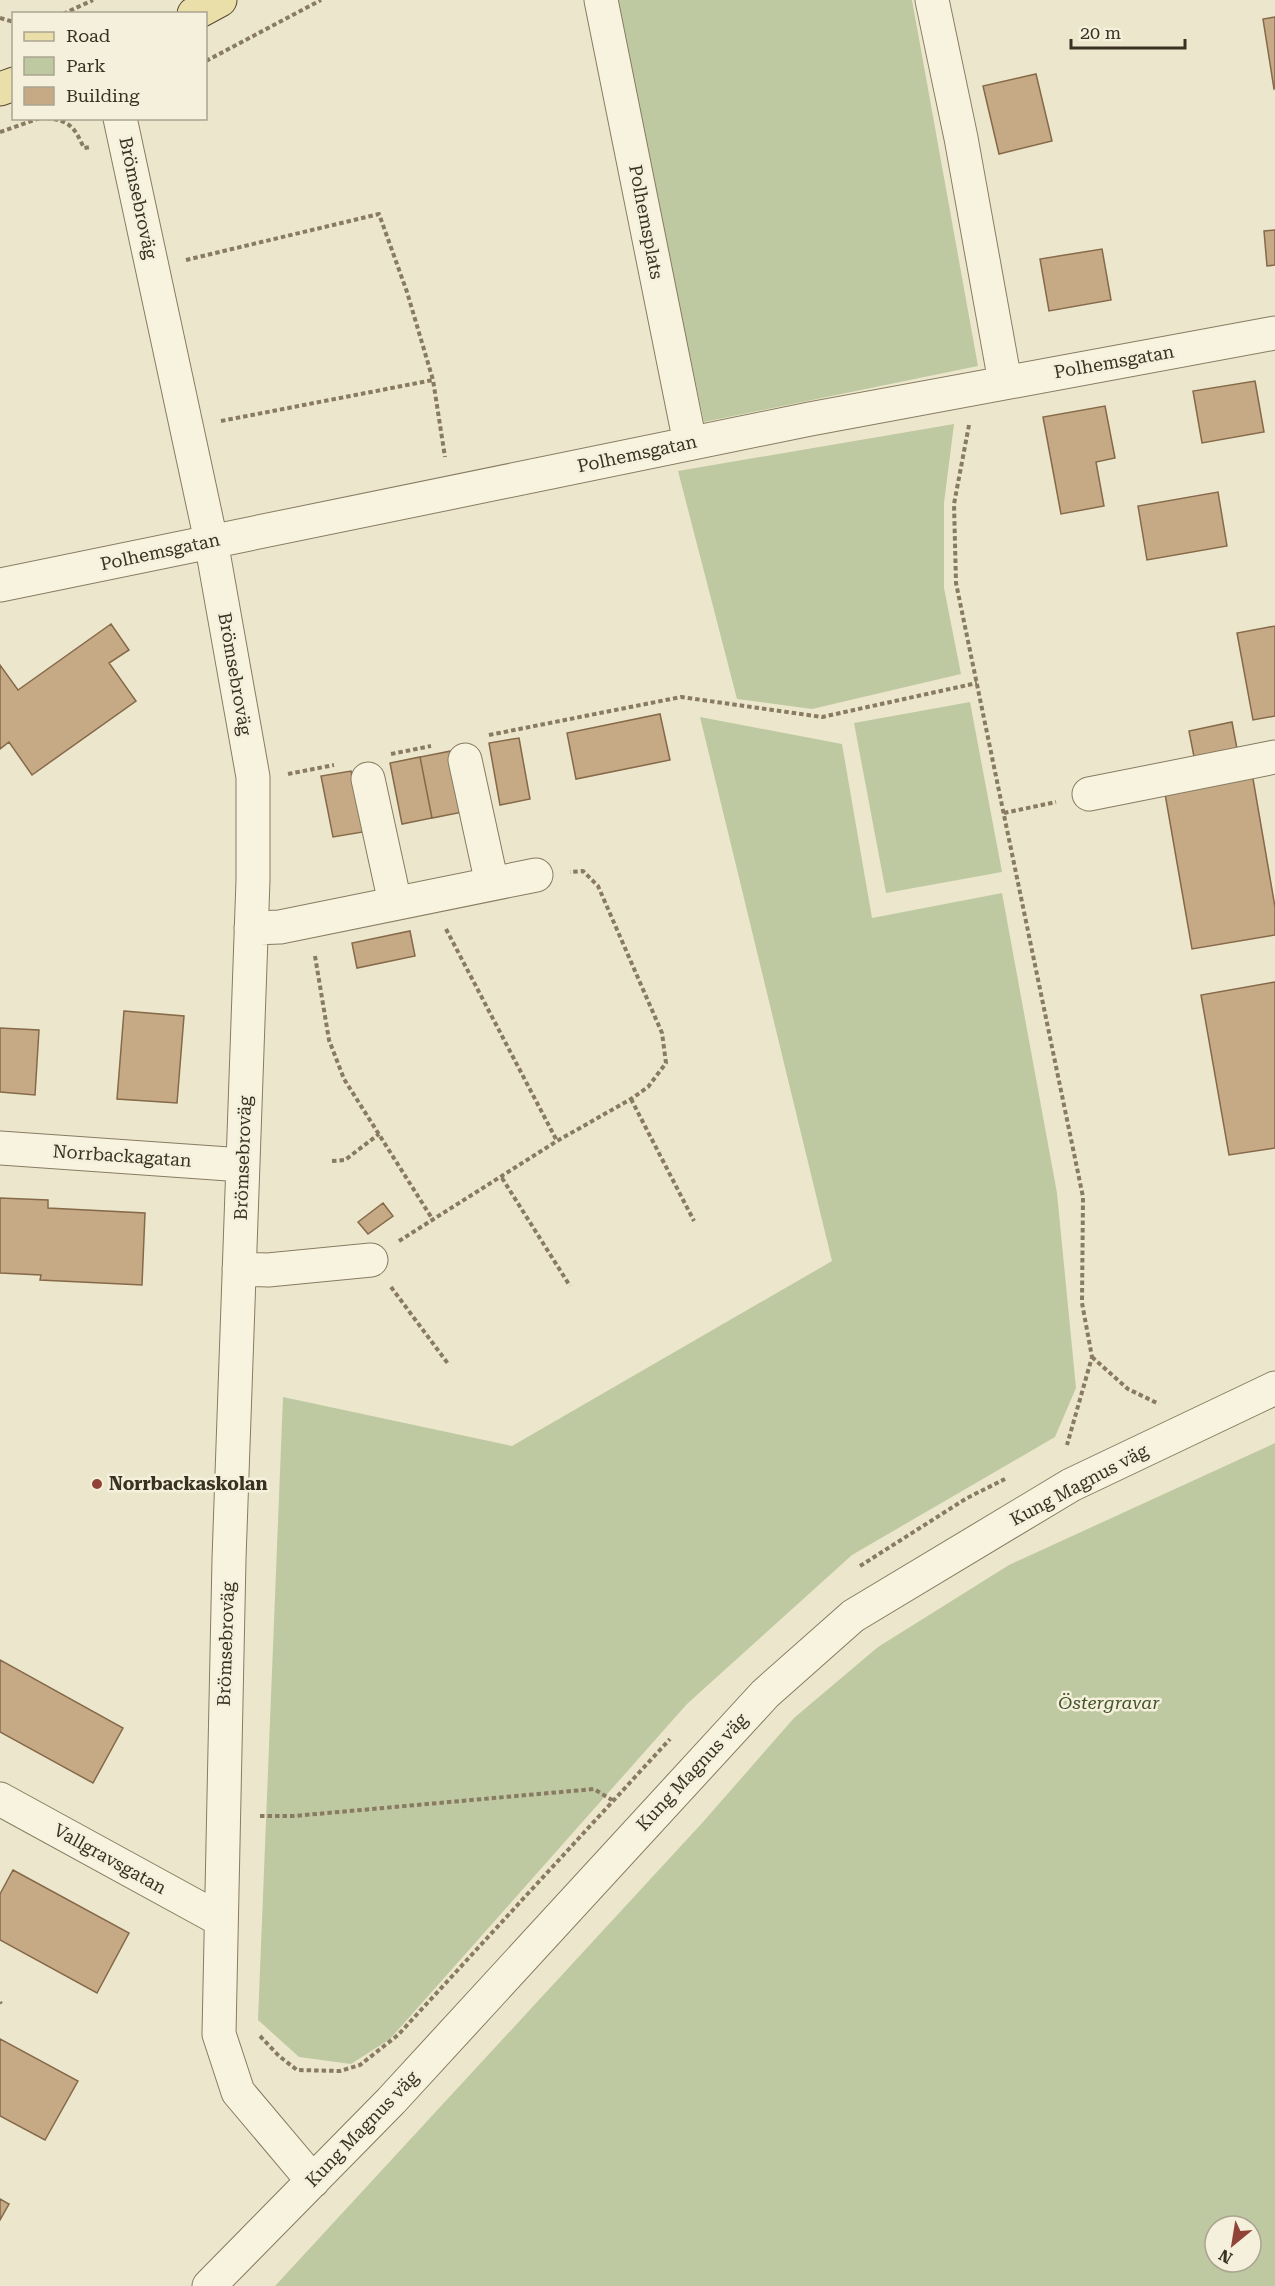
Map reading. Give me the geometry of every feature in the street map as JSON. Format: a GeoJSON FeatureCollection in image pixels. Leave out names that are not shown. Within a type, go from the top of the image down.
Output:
{"type":"FeatureCollection","features":[{"type":"Feature","properties":{"kind":"main road"},"geometry":{"type":"LineString","coordinates":[[198,12],[220,0]]}},
{"type":"Feature","properties":{"kind":"street","name":"Polhemsplats"},"geometry":{"type":"LineString","coordinates":[[601,0],[690,443]]}},
{"type":"Feature","properties":{"kind":"street"},"geometry":{"type":"LineString","coordinates":[[932,0],[963,150],[1005,382]]}},
{"type":"Feature","properties":{"kind":"street","name":"Brömsebroväg"},"geometry":{"type":"LineString","coordinates":[[120,120],[211,541],[254,777],[221,1816],[219,2034],[238,2092],[313,2181]]}},
{"type":"Feature","properties":{"kind":"street","name":"Polhemsgatan"},"geometry":{"type":"LineString","coordinates":[[0,585],[690,443],[1275,333]]}},
{"type":"Feature","properties":{"kind":"street"},"geometry":{"type":"LineString","coordinates":[[473,748],[492,884]]}},
{"type":"Feature","properties":{"kind":"street"},"geometry":{"type":"LineString","coordinates":[[1089,794],[1275,757]]}},
{"type":"Feature","properties":{"kind":"street"},"geometry":{"type":"LineString","coordinates":[[365,766],[395,903]]}},
{"type":"Feature","properties":{"kind":"street"},"geometry":{"type":"LineString","coordinates":[[251,928],[279,927],[536,875]]}},
{"type":"Feature","properties":{"kind":"street","name":"Norrbackagatan"},"geometry":{"type":"LineString","coordinates":[[0,1148],[243,1165]]}},
{"type":"Feature","properties":{"kind":"street"},"geometry":{"type":"LineString","coordinates":[[239,1269],[268,1269],[371,1260]]}},
{"type":"Feature","properties":{"kind":"street","name":"Kung Magnus väg"},"geometry":{"type":"LineString","coordinates":[[209,2286],[391,2101],[757,1702],[853,1616],[1071,1485],[1275,1388]]}},
{"type":"Feature","properties":{"kind":"street","name":"Vallgravsgatan"},"geometry":{"type":"LineString","coordinates":[[0,1799],[221,1920]]}},
{"type":"Feature","properties":{"kind":"path"},"geometry":{"type":"LineString","coordinates":[[67,12],[93,0]]}},
{"type":"Feature","properties":{"kind":"path"},"geometry":{"type":"LineString","coordinates":[[207,60],[321,0]]}},
{"type":"Feature","properties":{"kind":"path"},"geometry":{"type":"LineString","coordinates":[[0,132],[34,120]]}},
{"type":"Feature","properties":{"kind":"path"},"geometry":{"type":"LineString","coordinates":[[185,261],[379,214],[407,292],[433,380],[451,492]]}},
{"type":"Feature","properties":{"kind":"path"},"geometry":{"type":"LineString","coordinates":[[217,422],[433,380]]}},
{"type":"Feature","properties":{"kind":"path"},"geometry":{"type":"LineString","coordinates":[[968,390],[971,413],[954,504],[956,583],[1083,1197],[1082,1303],[1092,1357],[1066,1449]]}},
{"type":"Feature","properties":{"kind":"path"},"geometry":{"type":"LineString","coordinates":[[473,748],[681,697],[822,717],[977,683]]}},
{"type":"Feature","properties":{"kind":"path"},"geometry":{"type":"LineString","coordinates":[[282,775],[365,766],[435,745]]}},
{"type":"Feature","properties":{"kind":"path"},"geometry":{"type":"LineString","coordinates":[[1004,813],[1040,806]]}},
{"type":"Feature","properties":{"kind":"path"},"geometry":{"type":"LineString","coordinates":[[448,1365],[371,1260],[557,1141],[631,1099],[648,1087],[666,1063],[663,1033],[598,886],[584,871],[536,875]]}},
{"type":"Feature","properties":{"kind":"path"},"geometry":{"type":"LineString","coordinates":[[429,896],[557,1141]]}},
{"type":"Feature","properties":{"kind":"path"},"geometry":{"type":"LineString","coordinates":[[309,920],[329,1040],[344,1079],[433,1220]]}},
{"type":"Feature","properties":{"kind":"path"},"geometry":{"type":"LineString","coordinates":[[631,1099],[694,1221]]}},
{"type":"Feature","properties":{"kind":"path"},"geometry":{"type":"LineString","coordinates":[[332,1161],[345,1160],[380,1134]]}},
{"type":"Feature","properties":{"kind":"path"},"geometry":{"type":"LineString","coordinates":[[502,1178],[570,1286]]}},
{"type":"Feature","properties":{"kind":"path"},"geometry":{"type":"LineString","coordinates":[[1092,1357],[1128,1389],[1162,1405]]}},
{"type":"Feature","properties":{"kind":"path"},"geometry":{"type":"LineString","coordinates":[[221,1816],[294,1816],[594,1789],[612,1800]]}},
{"type":"Feature","properties":{"kind":"green space"},"geometry":{"type":"Polygon","coordinates":[[[614,0],[912,0],[978,366],[704,422],[614,0]]]}},
{"type":"Feature","properties":{"kind":"green space"},"geometry":{"type":"Polygon","coordinates":[[[954,424],[944,503],[944,588],[961,674],[812,709],[737,699],[678,471],[954,424]]]}},
{"type":"Feature","properties":{"kind":"green space"},"geometry":{"type":"Polygon","coordinates":[[[970,702],[1002,872],[886,893],[854,723],[970,702]]]}},
{"type":"Feature","properties":{"kind":"green space"},"geometry":{"type":"Polygon","coordinates":[[[700,717],[842,744],[872,918],[1002,893],[1057,1193],[1076,1388],[1055,1437],[852,1555],[687,1704],[390,2039],[351,2064],[299,2057],[258,2020],[283,1397],[512,1446],[832,1261],[700,717]]]}},
{"type":"Feature","properties":{"kind":"green space","name":"Östergravar"},"geometry":{"type":"Polygon","coordinates":[[[1275,1443],[1275,2286],[275,2286],[703,1822],[794,1718],[878,1647],[1009,1565],[1275,1443]]]}},
{"type":"Feature","properties":{"kind":"building"},"geometry":{"type":"Polygon","coordinates":[[[1275,17],[1275,88],[1274,89],[1263,19],[1275,17]]]}},
{"type":"Feature","properties":{"kind":"building"},"geometry":{"type":"Polygon","coordinates":[[[1036,74],[1052,141],[999,154],[983,86],[1036,74]]]}},
{"type":"Feature","properties":{"kind":"building"},"geometry":{"type":"Polygon","coordinates":[[[1275,230],[1275,265],[1267,266],[1264,231],[1275,230]]]}},
{"type":"Feature","properties":{"kind":"building"},"geometry":{"type":"Polygon","coordinates":[[[1102,249],[1111,300],[1049,311],[1040,259],[1102,249]]]}},
{"type":"Feature","properties":{"kind":"building"},"geometry":{"type":"Polygon","coordinates":[[[1255,381],[1264,432],[1202,443],[1193,391],[1255,381]]]}},
{"type":"Feature","properties":{"kind":"building"},"geometry":{"type":"Polygon","coordinates":[[[1105,406],[1115,458],[1096,462],[1104,506],[1061,514],[1043,417],[1105,406]]]}},
{"type":"Feature","properties":{"kind":"building"},"geometry":{"type":"Polygon","coordinates":[[[1218,492],[1227,546],[1147,560],[1138,506],[1218,492]]]}},
{"type":"Feature","properties":{"kind":"building"},"geometry":{"type":"Polygon","coordinates":[[[111,624],[129,650],[109,663],[136,701],[32,775],[9,742],[0,749],[0,665],[18,690],[111,624]]]}},
{"type":"Feature","properties":{"kind":"building"},"geometry":{"type":"Polygon","coordinates":[[[1275,626],[1275,716],[1253,720],[1237,633],[1275,626]]]}},
{"type":"Feature","properties":{"kind":"building"},"geometry":{"type":"Polygon","coordinates":[[[660,714],[670,760],[576,779],[567,733],[660,714]]]}},
{"type":"Feature","properties":{"kind":"building"},"geometry":{"type":"Polygon","coordinates":[[[1232,722],[1238,754],[1195,762],[1189,731],[1232,722]]]}},
{"type":"Feature","properties":{"kind":"building"},"geometry":{"type":"Polygon","coordinates":[[[519,738],[530,799],[500,805],[489,743],[519,738]]]}},
{"type":"Feature","properties":{"kind":"building"},"geometry":{"type":"Polygon","coordinates":[[[451,751],[463,812],[432,818],[420,757],[451,751]]]}},
{"type":"Feature","properties":{"kind":"building"},"geometry":{"type":"Polygon","coordinates":[[[420,757],[432,818],[402,824],[390,763],[420,757]]]}},
{"type":"Feature","properties":{"kind":"building"},"geometry":{"type":"Polygon","coordinates":[[[351,771],[363,832],[333,837],[321,776],[351,771]]]}},
{"type":"Feature","properties":{"kind":"building"},"geometry":{"type":"Polygon","coordinates":[[[1252,773],[1275,907],[1275,935],[1192,949],[1164,788],[1252,773]]]}},
{"type":"Feature","properties":{"kind":"building"},"geometry":{"type":"Polygon","coordinates":[[[410,931],[415,956],[357,968],[352,943],[410,931]]]}},
{"type":"Feature","properties":{"kind":"building"},"geometry":{"type":"Polygon","coordinates":[[[1275,982],[1275,1148],[1229,1155],[1201,995],[1275,982]]]}},
{"type":"Feature","properties":{"kind":"building"},"geometry":{"type":"Polygon","coordinates":[[[124,1011],[184,1016],[177,1103],[117,1099],[124,1011]]]}},
{"type":"Feature","properties":{"kind":"building"},"geometry":{"type":"Polygon","coordinates":[[[0,1028],[39,1030],[35,1095],[0,1092],[0,1028]]]}},
{"type":"Feature","properties":{"kind":"building"},"geometry":{"type":"Polygon","coordinates":[[[0,1198],[48,1200],[48,1208],[145,1213],[142,1285],[40,1280],[41,1275],[0,1273],[0,1198]]]}},
{"type":"Feature","properties":{"kind":"building"},"geometry":{"type":"Polygon","coordinates":[[[383,1203],[393,1216],[368,1234],[358,1222],[383,1203]]]}},
{"type":"Feature","properties":{"kind":"building"},"geometry":{"type":"Polygon","coordinates":[[[0,1660],[123,1728],[93,1783],[0,1732],[0,1660]]]}},
{"type":"Feature","properties":{"kind":"building"},"geometry":{"type":"Polygon","coordinates":[[[13,1870],[129,1933],[97,1993],[0,1940],[0,1894],[13,1870]]]}},
{"type":"Feature","properties":{"kind":"building"},"geometry":{"type":"Polygon","coordinates":[[[0,2039],[78,2081],[45,2140],[0,2116],[0,2039]]]}},
{"type":"Feature","properties":{"kind":"building"},"geometry":{"type":"Polygon","coordinates":[[[0,2199],[9,2204],[0,2220],[0,2199]]]}},
{"type":"Feature","properties":{"kind":"place","name":"Norrbackaskolan"},"geometry":{"type":"Point","coordinates":[97,1484]}}]}
